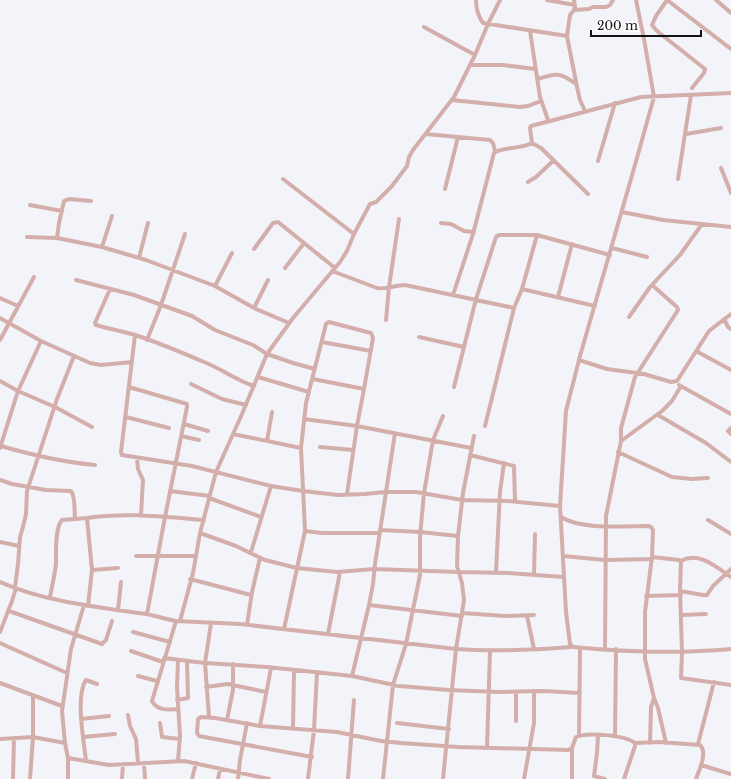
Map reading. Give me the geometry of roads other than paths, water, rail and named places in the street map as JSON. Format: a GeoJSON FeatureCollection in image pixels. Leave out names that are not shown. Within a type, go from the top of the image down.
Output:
{"type":"FeatureCollection","features":[{"type":"Feature","properties":{"kind":"street"},"geometry":{"type":"LineString","coordinates":[[476,0],[476,8],[480,18],[483,22],[488,24],[567,36]]}},
{"type":"Feature","properties":{"kind":"street"},"geometry":{"type":"LineString","coordinates":[[178,709],[163,709],[152,703],[190,579],[216,472],[267,354],[290,323],[334,270],[347,251],[370,204],[376,202],[392,186],[407,166],[409,157],[413,150],[452,100],[475,55],[500,0]]}},
{"type":"Feature","properties":{"kind":"street"},"geometry":{"type":"LineString","coordinates":[[547,0],[575,8],[589,9],[593,7],[606,7],[613,0]]}},
{"type":"Feature","properties":{"kind":"street"},"geometry":{"type":"LineString","coordinates":[[574,0],[575,8],[570,15],[567,36],[576,84],[580,100],[585,111]]}},
{"type":"Feature","properties":{"kind":"street"},"geometry":{"type":"LineString","coordinates":[[571,646],[566,612],[560,506],[566,411],[579,360],[654,97],[636,0]]}},
{"type":"Feature","properties":{"kind":"street"},"geometry":{"type":"LineString","coordinates":[[692,88],[704,73],[705,69],[657,31],[652,25],[667,0],[731,49]]}},
{"type":"Feature","properties":{"kind":"street"},"geometry":{"type":"LineString","coordinates":[[716,0],[731,12]]}},
{"type":"Feature","properties":{"kind":"street"},"geometry":{"type":"LineString","coordinates":[[424,27],[475,55]]}},
{"type":"Feature","properties":{"kind":"street"},"geometry":{"type":"LineString","coordinates":[[530,31],[541,101],[548,120]]}},
{"type":"Feature","properties":{"kind":"street"},"geometry":{"type":"LineString","coordinates":[[470,64],[535,68]]}},
{"type":"Feature","properties":{"kind":"street"},"geometry":{"type":"LineString","coordinates":[[538,79],[556,74],[562,75],[576,84]]}},
{"type":"Feature","properties":{"kind":"street"},"geometry":{"type":"LineString","coordinates":[[532,143],[531,126],[548,120],[641,97],[731,92]]}},
{"type":"Feature","properties":{"kind":"street"},"geometry":{"type":"LineString","coordinates":[[678,179],[691,95]]}},
{"type":"Feature","properties":{"kind":"street"},"geometry":{"type":"LineString","coordinates":[[452,100],[520,106],[528,106],[541,101]]}},
{"type":"Feature","properties":{"kind":"street"},"geometry":{"type":"LineString","coordinates":[[598,160],[615,103]]}},
{"type":"Feature","properties":{"kind":"street"},"geometry":{"type":"LineString","coordinates":[[686,134],[722,128]]}},
{"type":"Feature","properties":{"kind":"street"},"geometry":{"type":"LineString","coordinates":[[426,134],[490,140],[493,143],[495,151],[474,232],[453,295]]}},
{"type":"Feature","properties":{"kind":"street"},"geometry":{"type":"LineString","coordinates":[[445,189],[458,137]]}},
{"type":"Feature","properties":{"kind":"street"},"geometry":{"type":"LineString","coordinates":[[495,151],[532,143]]}},
{"type":"Feature","properties":{"kind":"street"},"geometry":{"type":"LineString","coordinates":[[532,143],[541,148],[588,194]]}},
{"type":"Feature","properties":{"kind":"street"},"geometry":{"type":"LineString","coordinates":[[528,182],[536,177],[554,160]]}},
{"type":"Feature","properties":{"kind":"street"},"geometry":{"type":"LineString","coordinates":[[721,168],[729,179],[731,193]]}},
{"type":"Feature","properties":{"kind":"street"},"geometry":{"type":"LineString","coordinates":[[283,179],[354,234]]}},
{"type":"Feature","properties":{"kind":"street"},"geometry":{"type":"LineString","coordinates":[[56,238],[65,200],[91,201]]}},
{"type":"Feature","properties":{"kind":"street"},"geometry":{"type":"LineString","coordinates":[[30,205],[62,211]]}},
{"type":"Feature","properties":{"kind":"street"},"geometry":{"type":"LineString","coordinates":[[622,212],[663,220],[731,227]]}},
{"type":"Feature","properties":{"kind":"street"},"geometry":{"type":"LineString","coordinates":[[102,247],[112,216]]}},
{"type":"Feature","properties":{"kind":"street"},"geometry":{"type":"LineString","coordinates":[[386,320],[389,287],[399,219]]}},
{"type":"Feature","properties":{"kind":"street"},"geometry":{"type":"LineString","coordinates":[[254,249],[275,222],[280,223],[334,270],[377,288],[382,289],[405,285],[514,308]]}},
{"type":"Feature","properties":{"kind":"street"},"geometry":{"type":"LineString","coordinates":[[139,258],[148,223]]}},
{"type":"Feature","properties":{"kind":"street"},"geometry":{"type":"LineString","coordinates":[[441,223],[451,224],[464,231],[474,232]]}},
{"type":"Feature","properties":{"kind":"street"},"geometry":{"type":"LineString","coordinates":[[629,316],[652,286],[680,255],[702,224]]}},
{"type":"Feature","properties":{"kind":"street"},"geometry":{"type":"LineString","coordinates":[[147,340],[174,270],[185,234]]}},
{"type":"Feature","properties":{"kind":"street"},"geometry":{"type":"LineString","coordinates":[[454,387],[476,299],[493,244],[498,236],[538,234],[610,255]]}},
{"type":"Feature","properties":{"kind":"street"},"geometry":{"type":"LineString","coordinates":[[485,426],[514,308],[522,289],[538,234]]}},
{"type":"Feature","properties":{"kind":"street"},"geometry":{"type":"LineString","coordinates":[[27,237],[56,238],[102,247],[139,258],[215,286],[254,308],[290,323]]}},
{"type":"Feature","properties":{"kind":"street"},"geometry":{"type":"LineString","coordinates":[[285,268],[304,243]]}},
{"type":"Feature","properties":{"kind":"street"},"geometry":{"type":"LineString","coordinates":[[558,297],[572,244]]}},
{"type":"Feature","properties":{"kind":"street"},"geometry":{"type":"LineString","coordinates":[[612,248],[647,258]]}},
{"type":"Feature","properties":{"kind":"street"},"geometry":{"type":"LineString","coordinates":[[215,286],[232,253]]}},
{"type":"Feature","properties":{"kind":"street"},"geometry":{"type":"LineString","coordinates":[[0,340],[34,277]]}},
{"type":"Feature","properties":{"kind":"street"},"geometry":{"type":"LineString","coordinates":[[76,280],[134,295],[192,316],[215,330],[253,345],[267,354],[315,369]]}},
{"type":"Feature","properties":{"kind":"street"},"geometry":{"type":"LineString","coordinates":[[254,308],[268,280]]}},
{"type":"Feature","properties":{"kind":"street"},"geometry":{"type":"LineString","coordinates":[[605,649],[606,516],[621,441],[621,428],[636,373],[678,310],[677,307],[652,286]]}},
{"type":"Feature","properties":{"kind":"street"},"geometry":{"type":"LineString","coordinates":[[110,289],[95,324],[135,335],[221,369],[243,383],[254,386]]}},
{"type":"Feature","properties":{"kind":"street"},"geometry":{"type":"LineString","coordinates":[[522,289],[595,306]]}},
{"type":"Feature","properties":{"kind":"street"},"geometry":{"type":"LineString","coordinates":[[0,298],[18,306]]}},
{"type":"Feature","properties":{"kind":"street"},"geometry":{"type":"LineString","coordinates":[[674,382],[679,378],[709,331],[731,314]]}},
{"type":"Feature","properties":{"kind":"street"},"geometry":{"type":"LineString","coordinates":[[0,318],[41,341],[96,364],[132,362]]}},
{"type":"Feature","properties":{"kind":"street"},"geometry":{"type":"LineString","coordinates":[[724,319],[728,327],[731,329]]}},
{"type":"Feature","properties":{"kind":"street"},"geometry":{"type":"LineString","coordinates":[[284,629],[305,531],[301,448],[306,403],[326,324],[329,322],[371,333],[373,338],[353,450],[347,494]]}},
{"type":"Feature","properties":{"kind":"street"},"geometry":{"type":"LineString","coordinates":[[135,335],[122,455],[216,472],[271,486],[303,491],[338,495],[386,492],[424,493],[462,500],[500,501],[560,506]]}},
{"type":"Feature","properties":{"kind":"street"},"geometry":{"type":"LineString","coordinates":[[419,337],[464,347]]}},
{"type":"Feature","properties":{"kind":"street"},"geometry":{"type":"LineString","coordinates":[[41,341],[18,391],[0,447],[38,457],[72,463],[95,465]]}},
{"type":"Feature","properties":{"kind":"street"},"geometry":{"type":"LineString","coordinates":[[322,342],[371,351]]}},
{"type":"Feature","properties":{"kind":"street"},"geometry":{"type":"LineString","coordinates":[[696,351],[731,370]]}},
{"type":"Feature","properties":{"kind":"street"},"geometry":{"type":"LineString","coordinates":[[0,632],[9,611],[15,588],[20,537],[26,514],[29,486],[55,407],[74,356]]}},
{"type":"Feature","properties":{"kind":"street"},"geometry":{"type":"LineString","coordinates":[[579,360],[607,369],[636,373],[674,382],[731,414]]}},
{"type":"Feature","properties":{"kind":"street"},"geometry":{"type":"LineString","coordinates":[[258,377],[309,392]]}},
{"type":"Feature","properties":{"kind":"street"},"geometry":{"type":"LineString","coordinates":[[313,379],[364,389]]}},
{"type":"Feature","properties":{"kind":"street"},"geometry":{"type":"LineString","coordinates":[[0,381],[18,391],[55,407],[92,427]]}},
{"type":"Feature","properties":{"kind":"street"},"geometry":{"type":"LineString","coordinates":[[191,384],[222,399],[246,405]]}},
{"type":"Feature","properties":{"kind":"street"},"geometry":{"type":"LineString","coordinates":[[621,441],[658,415],[672,401],[681,386]]}},
{"type":"Feature","properties":{"kind":"street"},"geometry":{"type":"LineString","coordinates":[[129,387],[186,404],[187,408],[175,464],[148,614]]}},
{"type":"Feature","properties":{"kind":"street"},"geometry":{"type":"LineString","coordinates":[[267,441],[272,412]]}},
{"type":"Feature","properties":{"kind":"street"},"geometry":{"type":"LineString","coordinates":[[658,415],[706,442],[731,462]]}},
{"type":"Feature","properties":{"kind":"street"},"geometry":{"type":"LineString","coordinates":[[383,779],[393,685],[406,644],[414,610],[420,571],[420,532],[424,493],[433,440],[443,416]]}},
{"type":"Feature","properties":{"kind":"street"},"geometry":{"type":"LineString","coordinates":[[126,417],[169,428]]}},
{"type":"Feature","properties":{"kind":"street"},"geometry":{"type":"LineString","coordinates":[[304,419],[357,426],[471,448]]}},
{"type":"Feature","properties":{"kind":"street"},"geometry":{"type":"LineString","coordinates":[[184,424],[208,431]]}},
{"type":"Feature","properties":{"kind":"street"},"geometry":{"type":"LineString","coordinates":[[731,428],[728,431],[731,434]]}},
{"type":"Feature","properties":{"kind":"street"},"geometry":{"type":"LineString","coordinates":[[352,676],[373,584],[395,433]]}},
{"type":"Feature","properties":{"kind":"street"},"geometry":{"type":"LineString","coordinates":[[233,434],[301,448]]}},
{"type":"Feature","properties":{"kind":"street"},"geometry":{"type":"LineString","coordinates":[[181,436],[199,440]]}},
{"type":"Feature","properties":{"kind":"street"},"geometry":{"type":"LineString","coordinates":[[443,779],[456,649],[464,594],[458,572],[458,536],[462,500],[474,436]]}},
{"type":"Feature","properties":{"kind":"street"},"geometry":{"type":"LineString","coordinates":[[320,447],[353,450]]}},
{"type":"Feature","properties":{"kind":"street"},"geometry":{"type":"LineString","coordinates":[[618,452],[672,477],[692,479],[708,478]]}},
{"type":"Feature","properties":{"kind":"street"},"geometry":{"type":"LineString","coordinates":[[470,455],[504,463],[514,467],[515,502]]}},
{"type":"Feature","properties":{"kind":"street"},"geometry":{"type":"LineString","coordinates":[[137,458],[138,469],[143,480],[141,515]]}},
{"type":"Feature","properties":{"kind":"street"},"geometry":{"type":"LineString","coordinates":[[496,572],[500,501],[504,463]]}},
{"type":"Feature","properties":{"kind":"street"},"geometry":{"type":"LineString","coordinates":[[0,480],[12,484],[46,490],[66,490],[72,492],[74,498],[75,519]]}},
{"type":"Feature","properties":{"kind":"street"},"geometry":{"type":"LineString","coordinates":[[251,552],[271,486]]}},
{"type":"Feature","properties":{"kind":"street"},"geometry":{"type":"LineString","coordinates":[[170,491],[210,497],[261,517]]}},
{"type":"Feature","properties":{"kind":"street"},"geometry":{"type":"LineString","coordinates":[[50,597],[56,563],[56,543],[62,520],[113,514],[204,520]]}},
{"type":"Feature","properties":{"kind":"street"},"geometry":{"type":"LineString","coordinates":[[561,517],[568,522],[606,526],[651,527],[653,530],[652,558],[645,612],[645,659],[666,743]]}},
{"type":"Feature","properties":{"kind":"street"},"geometry":{"type":"LineString","coordinates":[[68,779],[68,758],[62,719],[62,706],[71,649],[86,605],[92,570],[86,518]]}},
{"type":"Feature","properties":{"kind":"street"},"geometry":{"type":"LineString","coordinates":[[708,520],[731,534]]}},
{"type":"Feature","properties":{"kind":"street"},"geometry":{"type":"LineString","coordinates":[[305,531],[322,533],[420,532],[458,536]]}},
{"type":"Feature","properties":{"kind":"street"},"geometry":{"type":"LineString","coordinates":[[200,533],[251,552],[260,558],[276,564],[297,568],[340,572],[374,569],[496,572],[564,577]]}},
{"type":"Feature","properties":{"kind":"street"},"geometry":{"type":"LineString","coordinates":[[534,574],[535,534]]}},
{"type":"Feature","properties":{"kind":"street"},"geometry":{"type":"LineString","coordinates":[[0,542],[19,546]]}},
{"type":"Feature","properties":{"kind":"street"},"geometry":{"type":"LineString","coordinates":[[136,556],[196,556]]}},
{"type":"Feature","properties":{"kind":"street"},"geometry":{"type":"LineString","coordinates":[[563,556],[605,560],[652,558],[680,560],[691,558],[705,560],[731,577]]}},
{"type":"Feature","properties":{"kind":"street"},"geometry":{"type":"LineString","coordinates":[[248,625],[251,594],[260,558]]}},
{"type":"Feature","properties":{"kind":"street"},"geometry":{"type":"LineString","coordinates":[[680,560],[682,652],[681,677],[731,685]]}},
{"type":"Feature","properties":{"kind":"street"},"geometry":{"type":"LineString","coordinates":[[92,570],[118,568]]}},
{"type":"Feature","properties":{"kind":"street"},"geometry":{"type":"LineString","coordinates":[[646,596],[680,593],[706,595],[731,568]]}},
{"type":"Feature","properties":{"kind":"street"},"geometry":{"type":"LineString","coordinates":[[328,634],[340,572]]}},
{"type":"Feature","properties":{"kind":"street"},"geometry":{"type":"LineString","coordinates":[[190,579],[251,594]]}},
{"type":"Feature","properties":{"kind":"street"},"geometry":{"type":"LineString","coordinates":[[0,582],[15,588],[86,605],[148,614],[178,621],[248,625],[456,649],[490,651],[571,646],[580,648],[616,649],[645,652],[698,652],[731,649]]}},
{"type":"Feature","properties":{"kind":"street"},"geometry":{"type":"LineString","coordinates":[[121,582],[122,611]]}},
{"type":"Feature","properties":{"kind":"street"},"geometry":{"type":"LineString","coordinates":[[369,605],[462,615],[534,615]]}},
{"type":"Feature","properties":{"kind":"street"},"geometry":{"type":"LineString","coordinates":[[9,611],[102,644],[106,640],[112,621]]}},
{"type":"Feature","properties":{"kind":"street"},"geometry":{"type":"LineString","coordinates":[[681,615],[706,614]]}},
{"type":"Feature","properties":{"kind":"street"},"geometry":{"type":"LineString","coordinates":[[527,616],[534,649]]}},
{"type":"Feature","properties":{"kind":"street"},"geometry":{"type":"LineString","coordinates":[[209,717],[204,664],[211,624]]}},
{"type":"Feature","properties":{"kind":"street"},"geometry":{"type":"LineString","coordinates":[[133,632],[170,642]]}},
{"type":"Feature","properties":{"kind":"street"},"geometry":{"type":"LineString","coordinates":[[0,643],[67,673]]}},
{"type":"Feature","properties":{"kind":"street"},"geometry":{"type":"LineString","coordinates":[[572,779],[572,748],[576,737],[579,735],[580,648]]}},
{"type":"Feature","properties":{"kind":"street"},"geometry":{"type":"LineString","coordinates":[[615,736],[616,649]]}},
{"type":"Feature","properties":{"kind":"street"},"geometry":{"type":"LineString","coordinates":[[131,651],[164,660],[178,660],[204,664],[233,664],[317,674],[352,676],[393,685],[452,691],[534,691],[580,693]]}},
{"type":"Feature","properties":{"kind":"street"},"geometry":{"type":"LineString","coordinates":[[487,748],[490,651]]}},
{"type":"Feature","properties":{"kind":"street"},"geometry":{"type":"LineString","coordinates":[[178,660],[177,700],[180,739],[178,761]]}},
{"type":"Feature","properties":{"kind":"street"},"geometry":{"type":"LineString","coordinates":[[177,700],[188,698],[187,661]]}},
{"type":"Feature","properties":{"kind":"street"},"geometry":{"type":"LineString","coordinates":[[227,720],[234,685],[233,664]]}},
{"type":"Feature","properties":{"kind":"street"},"geometry":{"type":"LineString","coordinates":[[260,726],[271,668]]}},
{"type":"Feature","properties":{"kind":"street"},"geometry":{"type":"LineString","coordinates":[[292,728],[294,671]]}},
{"type":"Feature","properties":{"kind":"street"},"geometry":{"type":"LineString","coordinates":[[308,779],[312,757],[317,674]]}},
{"type":"Feature","properties":{"kind":"street"},"geometry":{"type":"LineString","coordinates":[[138,676],[158,681]]}},
{"type":"Feature","properties":{"kind":"street"},"geometry":{"type":"LineString","coordinates":[[86,761],[81,719],[81,692],[84,684],[88,680],[97,684]]}},
{"type":"Feature","properties":{"kind":"street"},"geometry":{"type":"LineString","coordinates":[[698,744],[714,682]]}},
{"type":"Feature","properties":{"kind":"street"},"geometry":{"type":"LineString","coordinates":[[0,683],[62,706]]}},
{"type":"Feature","properties":{"kind":"street"},"geometry":{"type":"LineString","coordinates":[[206,687],[214,685],[234,685],[266,692]]}},
{"type":"Feature","properties":{"kind":"street"},"geometry":{"type":"LineString","coordinates":[[524,779],[534,723],[534,691]]}},
{"type":"Feature","properties":{"kind":"street"},"geometry":{"type":"LineString","coordinates":[[516,692],[516,721]]}},
{"type":"Feature","properties":{"kind":"street"},"geometry":{"type":"LineString","coordinates":[[30,779],[33,737],[33,695]]}},
{"type":"Feature","properties":{"kind":"street"},"geometry":{"type":"LineString","coordinates":[[650,743],[651,707],[654,698]]}},
{"type":"Feature","properties":{"kind":"street"},"geometry":{"type":"LineString","coordinates":[[348,779],[354,700]]}},
{"type":"Feature","properties":{"kind":"street"},"geometry":{"type":"LineString","coordinates":[[128,714],[130,726],[136,739],[138,763]]}},
{"type":"Feature","properties":{"kind":"street"},"geometry":{"type":"LineString","coordinates":[[81,719],[109,716]]}},
{"type":"Feature","properties":{"kind":"street"},"geometry":{"type":"LineString","coordinates":[[312,757],[197,735],[198,719],[201,717],[209,717],[260,726],[314,730],[351,734],[388,741],[447,746],[562,750],[572,748]]}},
{"type":"Feature","properties":{"kind":"street"},"geometry":{"type":"LineString","coordinates":[[160,723],[162,737],[180,739]]}},
{"type":"Feature","properties":{"kind":"street"},"geometry":{"type":"LineString","coordinates":[[238,779],[247,723]]}},
{"type":"Feature","properties":{"kind":"street"},"geometry":{"type":"LineString","coordinates":[[397,723],[449,729]]}},
{"type":"Feature","properties":{"kind":"street"},"geometry":{"type":"LineString","coordinates":[[83,737],[115,734]]}},
{"type":"Feature","properties":{"kind":"street"},"geometry":{"type":"LineString","coordinates":[[579,735],[615,736],[635,743],[698,744],[703,749],[704,754],[696,779]]}},
{"type":"Feature","properties":{"kind":"street"},"geometry":{"type":"LineString","coordinates":[[598,735],[598,753],[594,776],[605,779]]}},
{"type":"Feature","properties":{"kind":"street"},"geometry":{"type":"LineString","coordinates":[[0,739],[33,737],[65,743]]}},
{"type":"Feature","properties":{"kind":"street"},"geometry":{"type":"LineString","coordinates":[[13,779],[14,738]]}},
{"type":"Feature","properties":{"kind":"street"},"geometry":{"type":"LineString","coordinates":[[624,779],[635,743]]}},
{"type":"Feature","properties":{"kind":"street"},"geometry":{"type":"LineString","coordinates":[[68,758],[104,765],[178,761],[196,763],[267,779]]}},
{"type":"Feature","properties":{"kind":"street"},"geometry":{"type":"LineString","coordinates":[[144,763],[144,779]]}},
{"type":"Feature","properties":{"kind":"street"},"geometry":{"type":"LineString","coordinates":[[192,779],[196,763]]}},
{"type":"Feature","properties":{"kind":"street"},"geometry":{"type":"LineString","coordinates":[[122,779],[123,764]]}},
{"type":"Feature","properties":{"kind":"street"},"geometry":{"type":"LineString","coordinates":[[701,765],[731,774]]}},
{"type":"Feature","properties":{"kind":"street"},"geometry":{"type":"LineString","coordinates":[[218,779],[220,769]]}}]}
